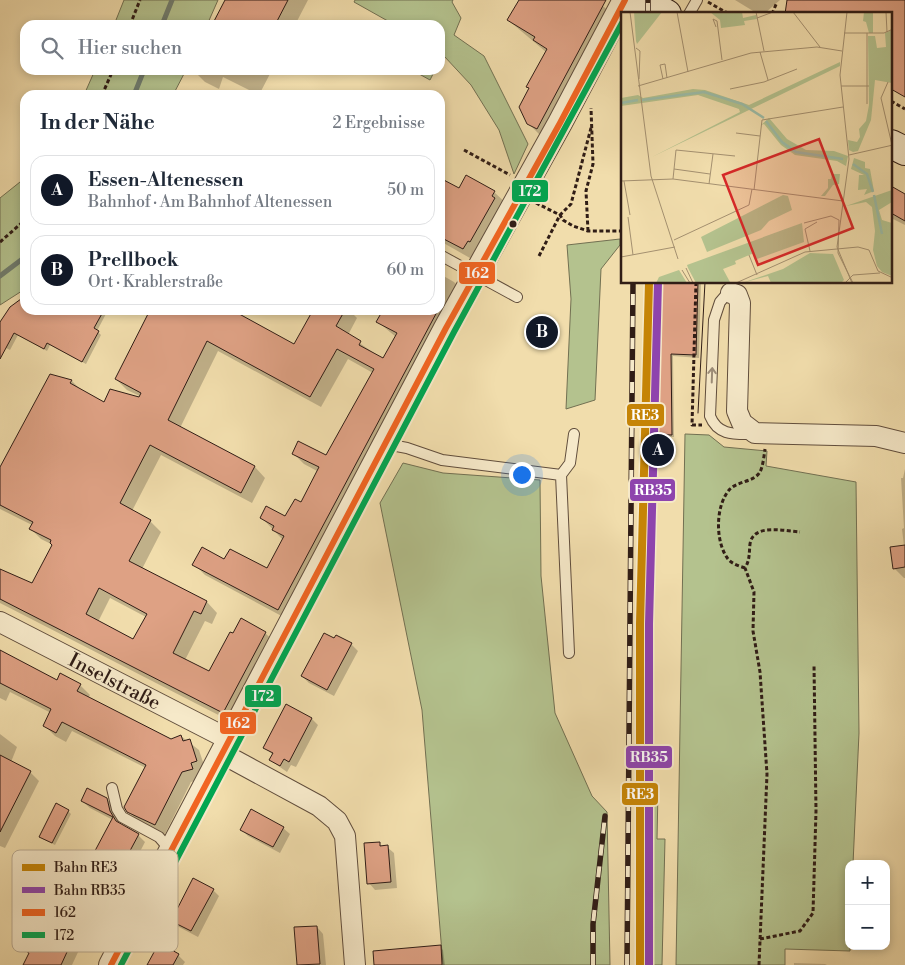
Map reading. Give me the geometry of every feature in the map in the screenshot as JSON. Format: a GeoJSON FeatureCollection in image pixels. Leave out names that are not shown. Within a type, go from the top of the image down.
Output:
{"type":"FeatureCollection","features":[{"type":"Feature","properties":{"kind":"main road"},"geometry":{"type":"LineString","coordinates":[[641,0],[663,12]]}},
{"type":"Feature","properties":{"kind":"main road"},"geometry":{"type":"LineString","coordinates":[[892,145],[905,152]]}},
{"type":"Feature","properties":{"kind":"street"},"geometry":{"type":"LineString","coordinates":[[172,850],[476,275],[515,185],[625,0]]}},
{"type":"Feature","properties":{"kind":"street"},"geometry":{"type":"LineString","coordinates":[[731,293],[738,297],[740,308],[737,411],[742,423],[760,440],[876,436],[905,443]]}},
{"type":"Feature","properties":{"kind":"street","name":"Inselstraße"},"geometry":{"type":"LineString","coordinates":[[0,622],[227,747],[319,806],[337,821],[345,836],[355,965]]}},
{"type":"Feature","properties":{"kind":"street"},"geometry":{"type":"LineString","coordinates":[[111,965],[118,952]]}},
{"type":"Feature","properties":{"kind":"lane"},"geometry":{"type":"LineString","coordinates":[[690,12],[697,0]]}},
{"type":"Feature","properties":{"kind":"lane"},"geometry":{"type":"LineString","coordinates":[[445,258],[517,297]]}},
{"type":"Feature","properties":{"kind":"lane"},"geometry":{"type":"LineString","coordinates":[[731,293],[726,295],[720,302],[714,320],[710,416],[713,423],[728,434],[760,440]]}},
{"type":"Feature","properties":{"kind":"lane"},"geometry":{"type":"LineString","coordinates":[[569,653],[561,475],[570,462],[574,434]]}},
{"type":"Feature","properties":{"kind":"lane"},"geometry":{"type":"LineString","coordinates":[[386,444],[407,448],[442,460],[561,475]]}},
{"type":"Feature","properties":{"kind":"lane"},"geometry":{"type":"LineString","coordinates":[[112,788],[117,809],[122,817],[159,837],[169,850]]}},
{"type":"Feature","properties":{"kind":"path"},"geometry":{"type":"LineString","coordinates":[[132,20],[140,0]]}},
{"type":"Feature","properties":{"kind":"path"},"geometry":{"type":"LineString","coordinates":[[703,0],[725,12]]}},
{"type":"Feature","properties":{"kind":"path"},"geometry":{"type":"LineString","coordinates":[[773,12],[777,2]]}},
{"type":"Feature","properties":{"kind":"path"},"geometry":{"type":"LineString","coordinates":[[104,90],[111,75]]}},
{"type":"Feature","properties":{"kind":"path"},"geometry":{"type":"LineString","coordinates":[[892,102],[905,109]]}},
{"type":"Feature","properties":{"kind":"path"},"geometry":{"type":"LineString","coordinates":[[588,231],[586,191],[593,164],[592,109],[589,106]]}},
{"type":"Feature","properties":{"kind":"path"},"geometry":{"type":"LineString","coordinates":[[539,256],[560,215],[571,204],[591,128]]}},
{"type":"Feature","properties":{"kind":"path"},"geometry":{"type":"LineString","coordinates":[[464,150],[560,215],[563,220],[588,231],[620,231]]}},
{"type":"Feature","properties":{"kind":"path"},"geometry":{"type":"LineString","coordinates":[[0,242],[20,224]]}},
{"type":"Feature","properties":{"kind":"path"},"geometry":{"type":"LineString","coordinates":[[745,568],[728,560],[722,548],[719,531],[720,515],[724,498],[731,488],[753,478],[760,472],[760,440]]}},
{"type":"Feature","properties":{"kind":"path"},"geometry":{"type":"LineString","coordinates":[[745,568],[748,564],[751,540],[754,535],[766,530],[800,532]]}},
{"type":"Feature","properties":{"kind":"path"},"geometry":{"type":"LineString","coordinates":[[745,568],[754,592],[753,631],[760,672],[767,774],[759,965]]}},
{"type":"Feature","properties":{"kind":"path"},"geometry":{"type":"LineString","coordinates":[[760,938],[800,931],[813,913],[816,811],[814,664]]}},
{"type":"Feature","properties":{"kind":"green space"},"geometry":{"type":"Polygon","coordinates":[[[124,0],[218,0],[209,20],[116,20],[124,0]]]}},
{"type":"Feature","properties":{"kind":"green space"},"geometry":{"type":"Polygon","coordinates":[[[355,0],[453,0],[452,2],[461,18],[454,35],[484,56],[528,144],[514,174],[499,130],[471,85],[445,57],[445,20],[386,20],[354,2],[355,0]]]}},
{"type":"Feature","properties":{"kind":"green space"},"geometry":{"type":"Polygon","coordinates":[[[93,75],[183,75],[176,90],[86,90],[93,75]]]}},
{"type":"Feature","properties":{"kind":"green space"},"geometry":{"type":"Polygon","coordinates":[[[421,75],[432,75],[430,80],[421,75]]]}},
{"type":"Feature","properties":{"kind":"green space"},"geometry":{"type":"Polygon","coordinates":[[[20,182],[20,292],[0,305],[0,198],[20,182]]]}},
{"type":"Feature","properties":{"kind":"green space"},"geometry":{"type":"Polygon","coordinates":[[[620,239],[620,245],[601,269],[595,400],[566,409],[571,299],[567,245],[620,239]]]}},
{"type":"Feature","properties":{"kind":"green space"},"geometry":{"type":"Polygon","coordinates":[[[685,434],[709,435],[724,447],[767,451],[766,466],[856,482],[859,733],[853,860],[845,860],[845,950],[850,951],[785,949],[785,965],[676,965],[685,434]]]}},
{"type":"Feature","properties":{"kind":"green space"},"geometry":{"type":"Polygon","coordinates":[[[403,463],[443,473],[540,480],[541,576],[555,713],[592,796],[607,812],[610,965],[443,965],[422,710],[380,503],[403,463]]]}},
{"type":"Feature","properties":{"kind":"green space"},"geometry":{"type":"Polygon","coordinates":[[[644,790],[658,790],[657,839],[665,839],[662,965],[646,965],[644,790]]]}},
{"type":"Feature","properties":{"kind":"building"},"geometry":{"type":"Polygon","coordinates":[[[225,0],[288,0],[278,20],[215,20],[225,0]]]}},
{"type":"Feature","properties":{"kind":"building"},"geometry":{"type":"Polygon","coordinates":[[[519,0],[606,0],[537,129],[527,124],[519,107],[529,88],[526,87],[547,49],[533,40],[535,37],[507,20],[519,0]]]}},
{"type":"Feature","properties":{"kind":"building"},"geometry":{"type":"Polygon","coordinates":[[[787,0],[905,0],[905,97],[892,90],[892,12],[785,12],[787,0]]]}},
{"type":"Feature","properties":{"kind":"building"},"geometry":{"type":"Polygon","coordinates":[[[466,175],[495,191],[492,196],[495,198],[470,242],[468,241],[463,249],[445,240],[445,181],[459,188],[466,175]]]}},
{"type":"Feature","properties":{"kind":"building"},"geometry":{"type":"Polygon","coordinates":[[[892,187],[905,194],[905,221],[892,214],[892,187]]]}},
{"type":"Feature","properties":{"kind":"building"},"geometry":{"type":"Polygon","coordinates":[[[655,284],[698,284],[696,355],[671,354],[672,435],[649,434],[655,284]]]}},
{"type":"Feature","properties":{"kind":"building"},"geometry":{"type":"Polygon","coordinates":[[[20,300],[20,315],[101,315],[94,328],[99,331],[82,362],[47,343],[44,349],[14,333],[0,359],[0,322],[10,307],[20,300]]]}},
{"type":"Feature","properties":{"kind":"building"},"geometry":{"type":"Polygon","coordinates":[[[147,315],[241,315],[294,344],[310,315],[342,315],[336,326],[361,341],[359,345],[383,358],[397,333],[376,322],[380,315],[435,315],[278,610],[192,565],[202,547],[224,559],[230,549],[267,568],[284,536],[272,530],[274,526],[260,518],[266,506],[285,516],[295,499],[301,502],[319,467],[292,454],[298,441],[326,455],[374,369],[337,349],[310,397],[207,341],[168,420],[255,466],[241,493],[150,445],[120,503],[151,520],[129,561],[207,601],[201,614],[194,611],[173,653],[209,671],[230,632],[233,633],[241,618],[266,632],[223,713],[0,599],[0,569],[32,583],[52,545],[50,543],[51,540],[29,529],[33,522],[0,505],[0,467],[50,374],[72,380],[70,383],[104,402],[110,389],[139,397],[141,393],[115,379],[147,315]],[[99,588],[86,614],[133,639],[147,614],[99,588]]]}},
{"type":"Feature","properties":{"kind":"building"},"geometry":{"type":"Polygon","coordinates":[[[905,545],[905,567],[893,569],[890,547],[905,545]]]}},
{"type":"Feature","properties":{"kind":"building"},"geometry":{"type":"Polygon","coordinates":[[[324,633],[334,638],[336,635],[352,643],[327,690],[301,676],[324,633]]]}},
{"type":"Feature","properties":{"kind":"building"},"geometry":{"type":"Polygon","coordinates":[[[0,650],[57,680],[60,673],[81,684],[77,691],[171,739],[181,735],[183,741],[190,739],[197,761],[191,763],[193,769],[182,772],[155,825],[127,812],[124,807],[146,765],[62,722],[56,733],[43,726],[51,709],[0,683],[0,650]]]}},
{"type":"Feature","properties":{"kind":"building"},"geometry":{"type":"Polygon","coordinates":[[[286,704],[312,718],[289,762],[284,759],[280,766],[269,760],[273,753],[263,748],[286,704]]]}},
{"type":"Feature","properties":{"kind":"building"},"geometry":{"type":"Polygon","coordinates":[[[0,755],[31,771],[0,832],[0,755]]]}},
{"type":"Feature","properties":{"kind":"building"},"geometry":{"type":"Polygon","coordinates":[[[87,788],[107,798],[110,811],[116,821],[139,834],[130,850],[95,850],[113,817],[81,801],[87,788]]]}},
{"type":"Feature","properties":{"kind":"building"},"geometry":{"type":"Polygon","coordinates":[[[56,803],[69,810],[52,843],[39,837],[56,803]]]}},
{"type":"Feature","properties":{"kind":"building"},"geometry":{"type":"Polygon","coordinates":[[[251,809],[284,827],[273,847],[240,830],[251,809]]]}},
{"type":"Feature","properties":{"kind":"building"},"geometry":{"type":"Polygon","coordinates":[[[380,842],[380,846],[388,845],[391,882],[367,884],[364,843],[380,842]]]}},
{"type":"Feature","properties":{"kind":"building"},"geometry":{"type":"Polygon","coordinates":[[[193,878],[214,889],[191,931],[178,924],[178,907],[193,878]]]}},
{"type":"Feature","properties":{"kind":"building"},"geometry":{"type":"Polygon","coordinates":[[[317,926],[320,964],[297,965],[294,927],[317,926]]]}},
{"type":"Feature","properties":{"kind":"building"},"geometry":{"type":"Polygon","coordinates":[[[441,945],[442,965],[374,965],[373,951],[441,945]]]}},
{"type":"Feature","properties":{"kind":"building"},"geometry":{"type":"Polygon","coordinates":[[[28,952],[67,952],[61,965],[23,965],[29,953],[28,952]]]}},
{"type":"Feature","properties":{"kind":"building"},"geometry":{"type":"Polygon","coordinates":[[[154,952],[175,952],[179,954],[173,965],[147,965],[154,952]]]}},
{"type":"Feature","properties":{"kind":"waterway"},"geometry":{"type":"LineString","coordinates":[[164,20],[172,0]]}},
{"type":"Feature","properties":{"kind":"waterway"},"geometry":{"type":"LineString","coordinates":[[136,90],[142,75]]}},
{"type":"Feature","properties":{"kind":"waterway"},"geometry":{"type":"LineString","coordinates":[[0,276],[20,261]]}},
{"type":"Feature","properties":{"kind":"tram line"},"geometry":{"type":"LineString","coordinates":[[698,413],[705,284]]}},
{"type":"Feature","properties":{"kind":"railway"},"geometry":{"type":"LineString","coordinates":[[648,0],[648,12]]}},
{"type":"Feature","properties":{"kind":"railway"},"geometry":{"type":"LineString","coordinates":[[627,965],[633,284]]}},
{"type":"Feature","properties":{"kind":"railway"},"geometry":{"type":"LineString","coordinates":[[593,965],[593,924],[605,816]]}},
{"type":"Feature","properties":{"kind":"rail line","name":"RE3"},"geometry":{"type":"LineString","coordinates":[[640,965],[640,624],[649,284]]}},
{"type":"Feature","properties":{"kind":"rail line","name":"RB35"},"geometry":{"type":"LineString","coordinates":[[649,965],[649,624],[658,284]]}},
{"type":"Feature","properties":{"kind":"transit line","name":"162"},"geometry":{"type":"LineString","coordinates":[[171,850],[446,328],[560,123],[625,0]]}},
{"type":"Feature","properties":{"kind":"transit line","name":"172"},"geometry":{"type":"LineString","coordinates":[[178,857],[454,332],[621,25]]}},
{"type":"Feature","properties":{"kind":"transit line","name":"162"},"geometry":{"type":"LineString","coordinates":[[111,965],[118,952]]}},
{"type":"Feature","properties":{"kind":"transit line","name":"172"},"geometry":{"type":"LineString","coordinates":[[121,965],[128,952]]}},
{"type":"Feature","properties":{"kind":"place","name":"Prellbock"},"geometry":{"type":"Point","coordinates":[542,332]}},
{"type":"Feature","properties":{"kind":"place","name":"Essen-Altenessen"},"geometry":{"type":"Point","coordinates":[658,450]}}]}
